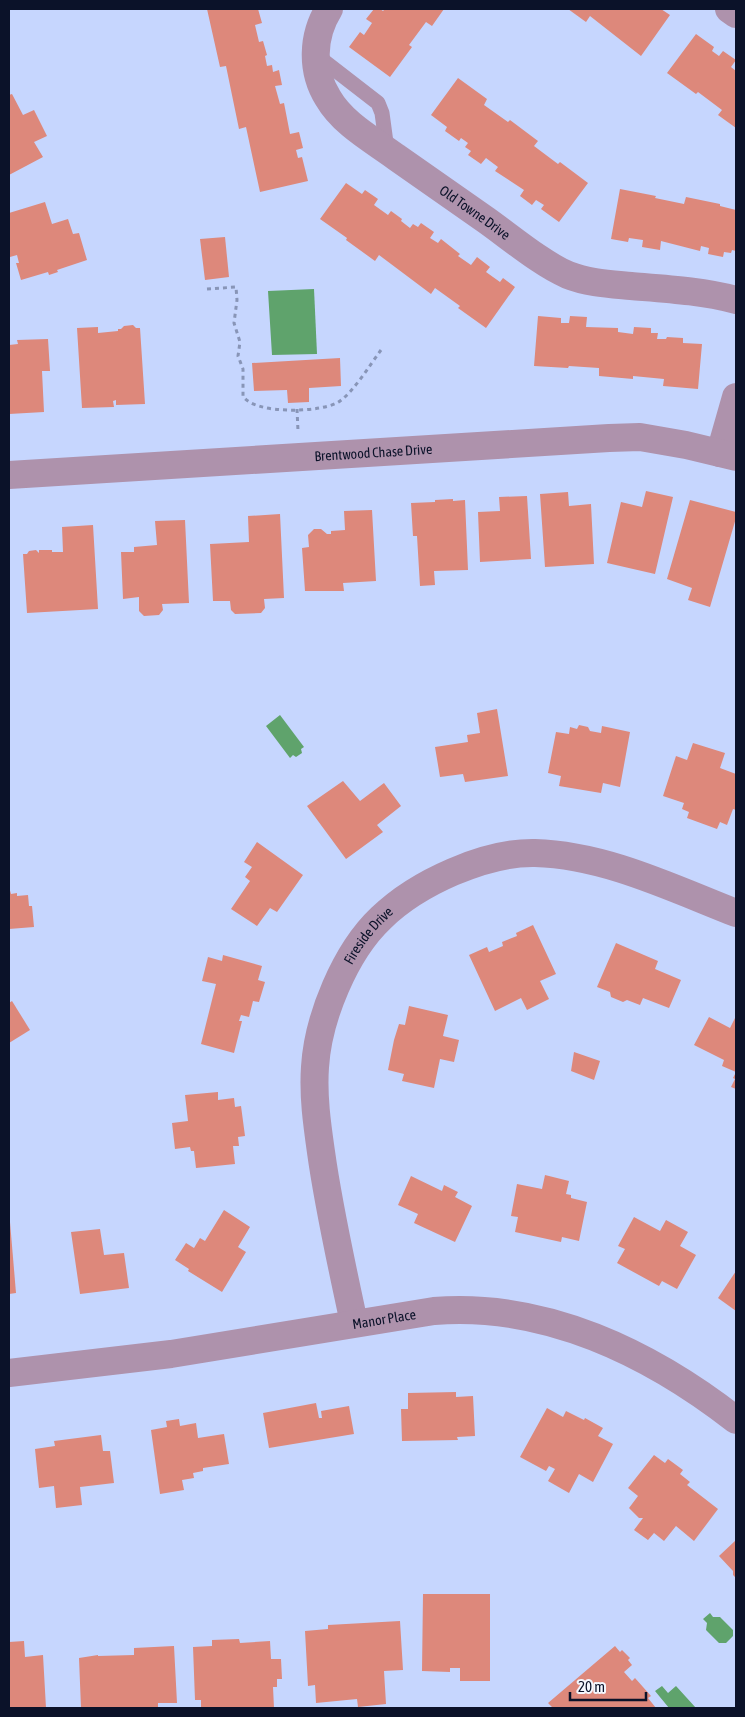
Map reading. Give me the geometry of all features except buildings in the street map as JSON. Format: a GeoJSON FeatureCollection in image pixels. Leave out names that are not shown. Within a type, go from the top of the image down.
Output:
{"type":"FeatureCollection","features":[{"type":"Feature","properties":{"kind":"street","name":"Old Towne Drive"},"geometry":{"type":"LineString","coordinates":[[329,9],[318,32],[316,55],[319,78],[329,101],[349,122],[387,150],[568,275],[596,282],[717,295],[736,300]]}},
{"type":"Feature","properties":{"kind":"street"},"geometry":{"type":"LineString","coordinates":[[729,9],[736,14]]}},
{"type":"Feature","properties":{"kind":"street"},"geometry":{"type":"LineString","coordinates":[[728,455],[736,397]]}},
{"type":"Feature","properties":{"kind":"street","name":"Brentwood Chase Drive"},"geometry":{"type":"LineString","coordinates":[[9,475],[640,437],[728,455]]}},
{"type":"Feature","properties":{"kind":"street","name":"Fireside Drive"},"geometry":{"type":"LineString","coordinates":[[354,1323],[325,1182],[316,1114],[315,1065],[324,1020],[333,995],[354,953],[381,918],[417,892],[463,867],[485,859],[519,853],[558,855],[610,866],[636,874],[736,913]]}},
{"type":"Feature","properties":{"kind":"street","name":"Manor Place"},"geometry":{"type":"LineString","coordinates":[[9,1373],[171,1354],[434,1311],[484,1310],[551,1322],[603,1341],[667,1372],[706,1396],[736,1420]]}},
{"type":"Feature","properties":{"kind":"path"},"geometry":{"type":"LineString","coordinates":[[207,289],[236,287],[237,300],[234,323],[240,342],[238,356],[243,369],[244,396],[249,402],[279,409],[310,409],[337,403],[349,392],[382,350]]}},
{"type":"Feature","properties":{"kind":"shaded area"},"geometry":{"type":"Polygon","coordinates":[[[314,289],[317,354],[272,355],[268,291],[314,289]]]}},
{"type":"Feature","properties":{"kind":"shaded area"},"geometry":{"type":"Polygon","coordinates":[[[280,715],[304,747],[301,749],[302,753],[296,757],[293,755],[290,758],[266,726],[280,715]]]}},
{"type":"Feature","properties":{"kind":"shaded area"},"geometry":{"type":"Polygon","coordinates":[[[710,1613],[713,1617],[720,1617],[733,1630],[733,1636],[726,1643],[719,1643],[706,1630],[707,1623],[703,1619],[710,1613]]]}},
{"type":"Feature","properties":{"kind":"shaded area"},"geometry":{"type":"Polygon","coordinates":[[[662,1686],[668,1693],[676,1686],[696,1708],[669,1708],[655,1691],[662,1686]]]}}]}
